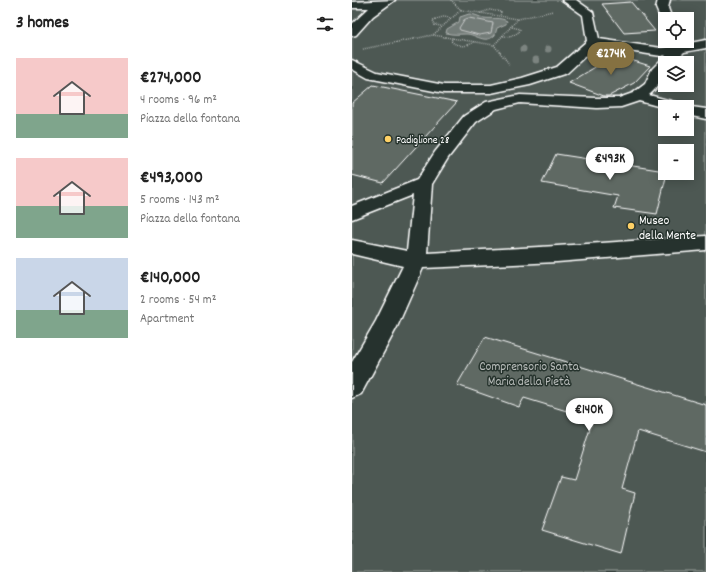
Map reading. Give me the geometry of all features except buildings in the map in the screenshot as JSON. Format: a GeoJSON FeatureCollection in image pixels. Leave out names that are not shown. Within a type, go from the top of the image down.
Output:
{"type":"FeatureCollection","features":[{"type":"Feature","properties":{"kind":"street"},"geometry":{"type":"LineString","coordinates":[[663,12],[662,8],[664,0]]}},
{"type":"Feature","properties":{"kind":"street"},"geometry":{"type":"LineString","coordinates":[[352,5],[384,1]]}},
{"type":"Feature","properties":{"kind":"street"},"geometry":{"type":"LineString","coordinates":[[352,32],[360,21],[384,1]]}},
{"type":"Feature","properties":{"kind":"street"},"geometry":{"type":"LineString","coordinates":[[575,2],[589,14],[593,42]]}},
{"type":"Feature","properties":{"kind":"street"},"geometry":{"type":"LineString","coordinates":[[593,42],[661,52],[670,48]]}},
{"type":"Feature","properties":{"kind":"street"},"geometry":{"type":"LineString","coordinates":[[352,71],[444,89],[491,88],[525,82],[562,70],[593,42]]}},
{"type":"Feature","properties":{"kind":"street"},"geometry":{"type":"LineString","coordinates":[[694,44],[706,44]]}},
{"type":"Feature","properties":{"kind":"street"},"geometry":{"type":"LineString","coordinates":[[352,386],[385,327],[416,261],[423,184],[441,156],[470,119],[491,105],[520,99],[597,103],[620,102],[638,96],[650,86],[657,72],[676,48]]}},
{"type":"Feature","properties":{"kind":"street"},"geometry":{"type":"LineString","coordinates":[[352,64],[373,74]]}},
{"type":"Feature","properties":{"kind":"street"},"geometry":{"type":"LineString","coordinates":[[491,88],[491,105]]}},
{"type":"Feature","properties":{"kind":"street"},"geometry":{"type":"LineString","coordinates":[[638,96],[658,102]]}},
{"type":"Feature","properties":{"kind":"street"},"geometry":{"type":"LineString","coordinates":[[694,111],[706,114]]}},
{"type":"Feature","properties":{"kind":"street"},"geometry":{"type":"LineString","coordinates":[[352,213],[423,184]]}},
{"type":"Feature","properties":{"kind":"street"},"geometry":{"type":"LineString","coordinates":[[352,247],[416,261],[557,254],[706,243]]}},
{"type":"Feature","properties":{"kind":"path"},"geometry":{"type":"LineString","coordinates":[[451,0],[461,10],[518,19],[575,2]]}},
{"type":"Feature","properties":{"kind":"path"},"geometry":{"type":"LineString","coordinates":[[433,35],[461,10]]}},
{"type":"Feature","properties":{"kind":"path"},"geometry":{"type":"LineString","coordinates":[[480,13],[484,10],[496,10],[501,12],[500,16]]}},
{"type":"Feature","properties":{"kind":"path"},"geometry":{"type":"LineString","coordinates":[[442,26],[435,25],[433,20],[443,17],[451,18]]}},
{"type":"Feature","properties":{"kind":"path"},"geometry":{"type":"LineString","coordinates":[[359,50],[433,35],[494,45],[518,19]]}},
{"type":"Feature","properties":{"kind":"path"},"geometry":{"type":"LineString","coordinates":[[503,36],[510,37],[520,30],[511,27]]}},
{"type":"Feature","properties":{"kind":"path"},"geometry":{"type":"LineString","coordinates":[[453,38],[452,41],[459,46],[467,46],[474,41]]}},
{"type":"Feature","properties":{"kind":"green space","name":"Comprensorio Santa Maria della Pietà"},"geometry":{"type":"Polygon","coordinates":[[[352,0],[706,0],[706,572],[352,572],[352,0]]]}},
{"type":"Feature","properties":{"kind":"water"},"geometry":{"type":"Polygon","coordinates":[[[469,14],[484,18],[507,21],[506,24],[497,28],[495,35],[488,39],[470,34],[446,33],[447,29],[459,22],[460,17],[469,14]]]}},
{"type":"Feature","properties":{"kind":"place","name":"Padiglione 28"},"geometry":{"type":"Point","coordinates":[388,139]}},
{"type":"Feature","properties":{"kind":"place","name":"Museo della Mente"},"geometry":{"type":"Point","coordinates":[631,226]}}]}
